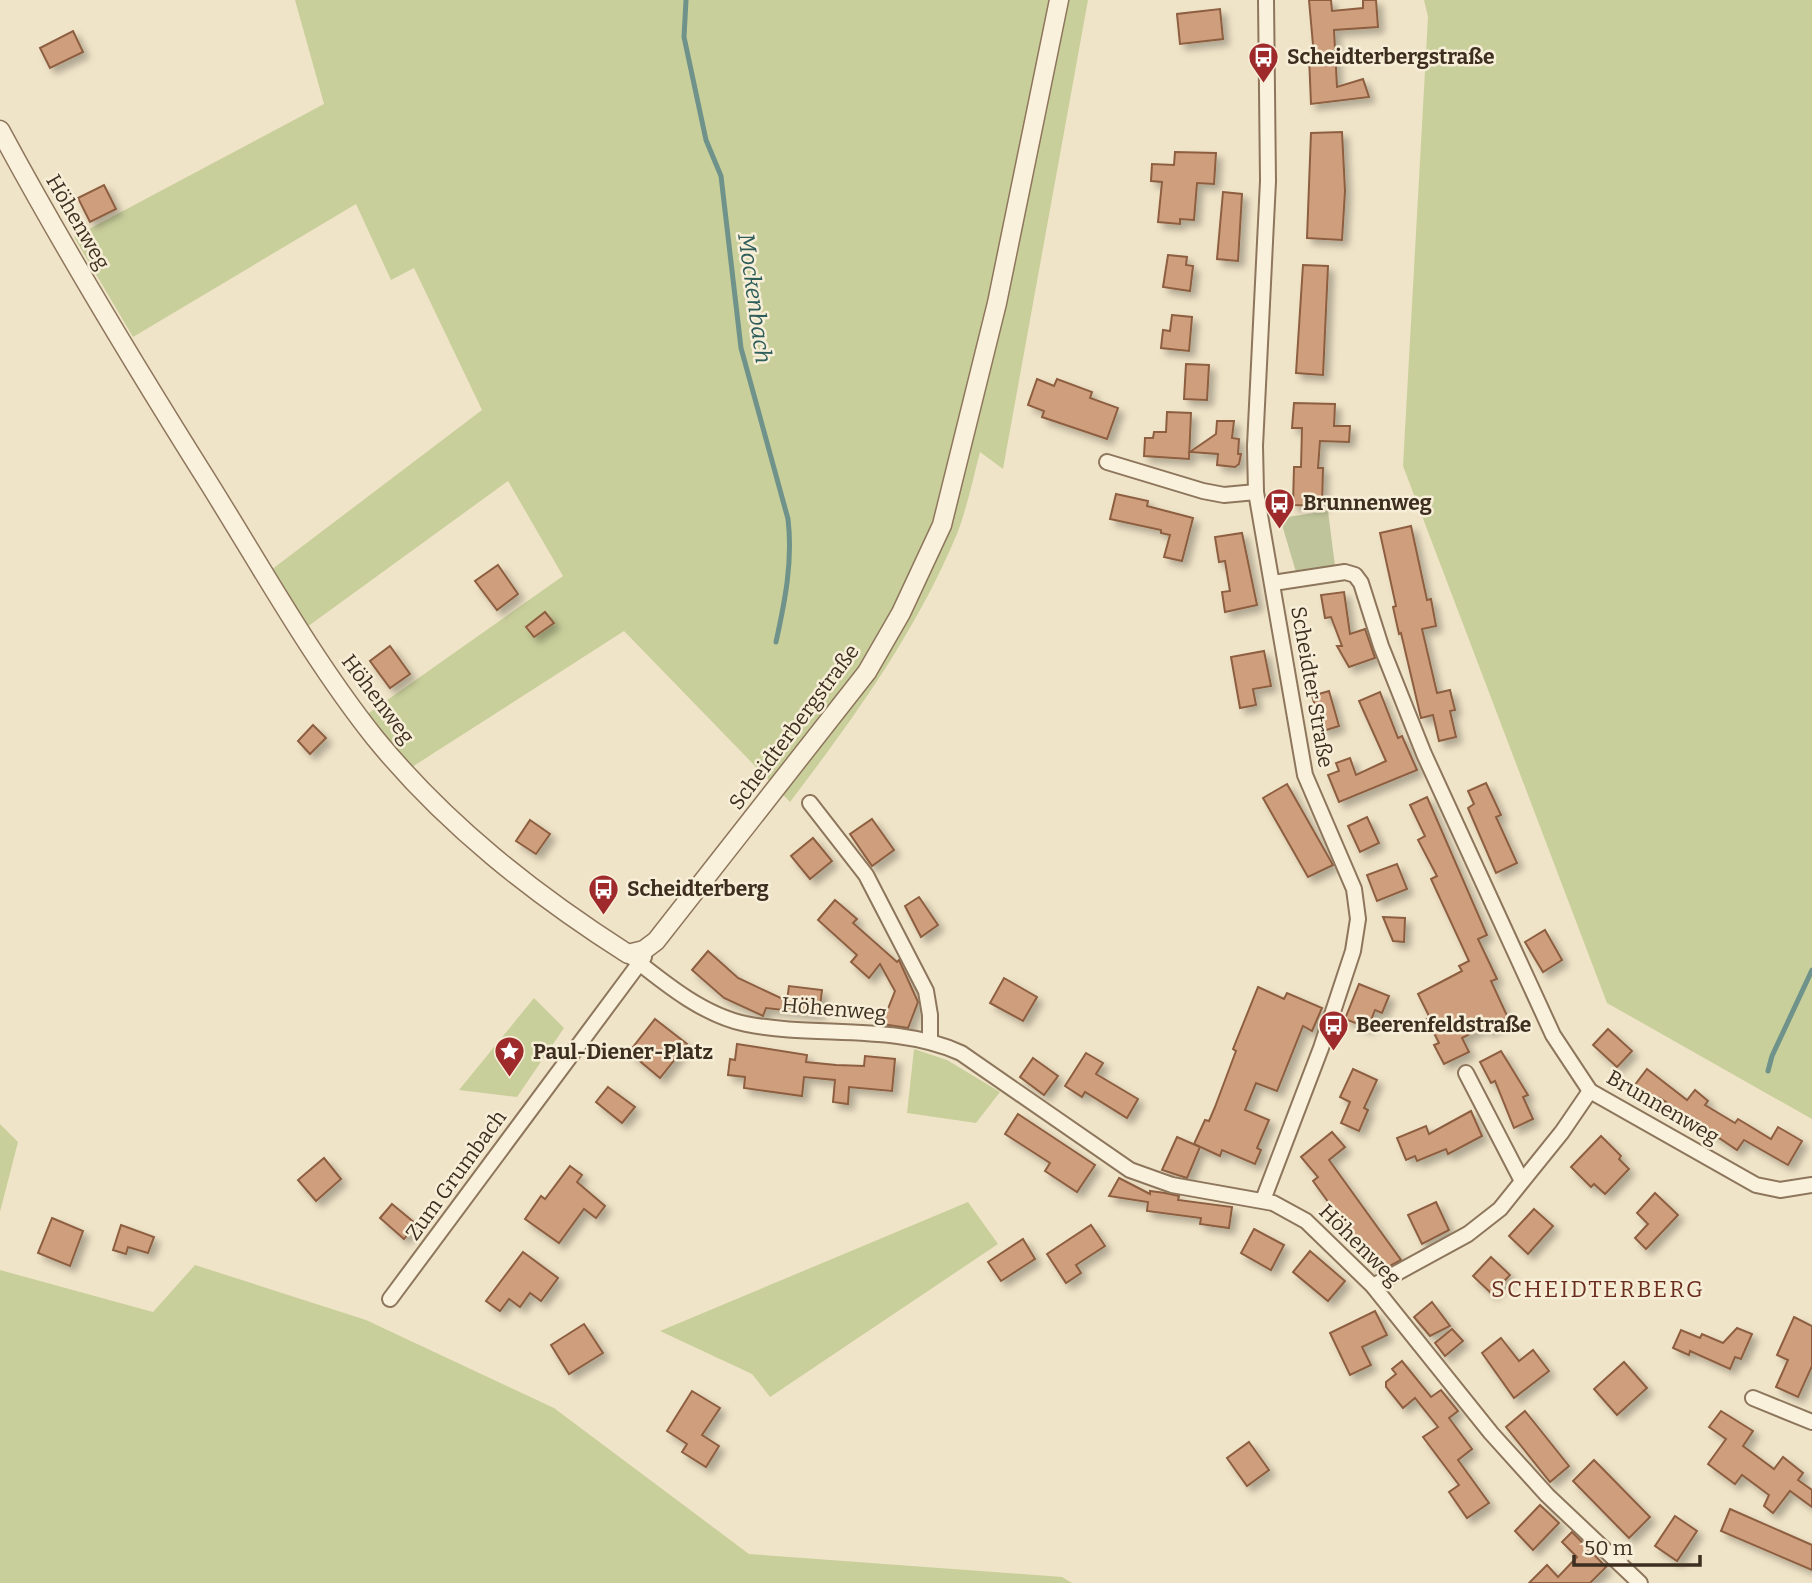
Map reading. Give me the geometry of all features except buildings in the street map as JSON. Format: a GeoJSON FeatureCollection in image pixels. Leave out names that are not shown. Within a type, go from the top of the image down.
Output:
{"type":"FeatureCollection","features":[{"type":"Feature","properties":{"kind":"street","name":"Scheidterbergstraße"},"geometry":{"type":"LineString","coordinates":[[633,958],[656,942],[867,672],[901,613],[942,525],[997,303],[1059,0]]}},
{"type":"Feature","properties":{"kind":"street","name":"Scheidter Straße"},"geometry":{"type":"LineString","coordinates":[[1263,1200],[1321,1048],[1353,951],[1358,919],[1354,889],[1305,775],[1256,492],[1255,446],[1268,181],[1266,0]]}},
{"type":"Feature","properties":{"kind":"street","name":"Höhenweg"},"geometry":{"type":"LineString","coordinates":[[0,130],[44,212],[185,445],[358,715],[402,768],[511,874],[707,1009],[745,1023],[930,1041],[961,1053],[1130,1170],[1172,1185],[1263,1200],[1284,1207],[1306,1221],[1373,1286],[1519,1464],[1640,1583]]}},
{"type":"Feature","properties":{"kind":"street"},"geometry":{"type":"LineString","coordinates":[[1107,462],[1203,491],[1224,495],[1256,492]]}},
{"type":"Feature","properties":{"kind":"street","name":"Brunnenweg"},"geometry":{"type":"LineString","coordinates":[[1273,583],[1345,572],[1355,575],[1361,583],[1381,646],[1424,754],[1553,1035],[1590,1091],[1756,1185],[1780,1190],[1812,1185]]}},
{"type":"Feature","properties":{"kind":"street"},"geometry":{"type":"LineString","coordinates":[[810,803],[866,875],[926,991],[930,1041]]}},
{"type":"Feature","properties":{"kind":"street","name":"Zum Grumbach"},"geometry":{"type":"LineString","coordinates":[[390,1299],[633,958]]}},
{"type":"Feature","properties":{"kind":"street"},"geometry":{"type":"LineString","coordinates":[[1466,1073],[1522,1181]]}},
{"type":"Feature","properties":{"kind":"street"},"geometry":{"type":"LineString","coordinates":[[1373,1286],[1485,1222],[1522,1181],[1590,1091]]}},
{"type":"Feature","properties":{"kind":"street"},"geometry":{"type":"LineString","coordinates":[[1753,1398],[1812,1422]]}},
{"type":"Feature","properties":{"kind":"green space"},"geometry":{"type":"Polygon","coordinates":[[[295,0],[1088,0],[1003,469],[980,452],[957,534],[923,605],[860,706],[790,802],[624,631],[412,767],[366,715],[563,576],[508,481],[307,627],[271,570],[482,410],[414,268],[391,280],[356,204],[133,337],[74,237],[324,104],[295,0]]]}},
{"type":"Feature","properties":{"kind":"green space"},"geometry":{"type":"Polygon","coordinates":[[[1424,0],[1812,0],[1812,1119],[1607,1003],[1403,466],[1428,17],[1424,0]]]}},
{"type":"Feature","properties":{"kind":"green space"},"geometry":{"type":"Polygon","coordinates":[[[1328,511],[1335,566],[1296,572],[1280,518],[1328,511]]]}},
{"type":"Feature","properties":{"kind":"green space"},"geometry":{"type":"Polygon","coordinates":[[[534,998],[564,1028],[517,1097],[459,1090],[534,998]]]}},
{"type":"Feature","properties":{"kind":"green space"},"geometry":{"type":"Polygon","coordinates":[[[914,1049],[947,1060],[1000,1092],[976,1123],[907,1113],[914,1049]]]}},
{"type":"Feature","properties":{"kind":"green space"},"geometry":{"type":"Polygon","coordinates":[[[0,1124],[18,1142],[0,1212],[0,1124]]]}},
{"type":"Feature","properties":{"kind":"green space"},"geometry":{"type":"Polygon","coordinates":[[[968,1202],[998,1244],[770,1397],[752,1374],[660,1331],[968,1202]]]}},
{"type":"Feature","properties":{"kind":"green space"},"geometry":{"type":"Polygon","coordinates":[[[195,1265],[366,1320],[554,1408],[749,1554],[1062,1577],[1072,1583],[0,1583],[0,1270],[153,1312],[195,1265]]]}},
{"type":"Feature","properties":{"kind":"waterway","name":"Mockenbach"},"geometry":{"type":"LineString","coordinates":[[686,0],[684,37],[706,140],[721,176],[741,348],[788,519],[789,566],[776,642]]}},
{"type":"Feature","properties":{"kind":"waterway"},"geometry":{"type":"LineString","coordinates":[[1768,1071],[1772,1056],[1812,970]]}},
{"type":"Feature","properties":{"kind":"place","name":"Scheidterbergstraße"},"geometry":{"type":"Point","coordinates":[1264,84]}},
{"type":"Feature","properties":{"kind":"place","name":"Brunnenweg"},"geometry":{"type":"Point","coordinates":[1280,530]}},
{"type":"Feature","properties":{"kind":"place","name":"Scheidterberg"},"geometry":{"type":"Point","coordinates":[604,916]}},
{"type":"Feature","properties":{"kind":"place","name":"Beerenfeldstraße"},"geometry":{"type":"Point","coordinates":[1333,1052]}},
{"type":"Feature","properties":{"kind":"place","name":"Paul-Diener-Platz"},"geometry":{"type":"Point","coordinates":[510,1079]}},
{"type":"Feature","properties":{"kind":"district","name":"SCHEIDTERBERG"},"geometry":{"type":"Point","coordinates":[1598,1289]}}]}
